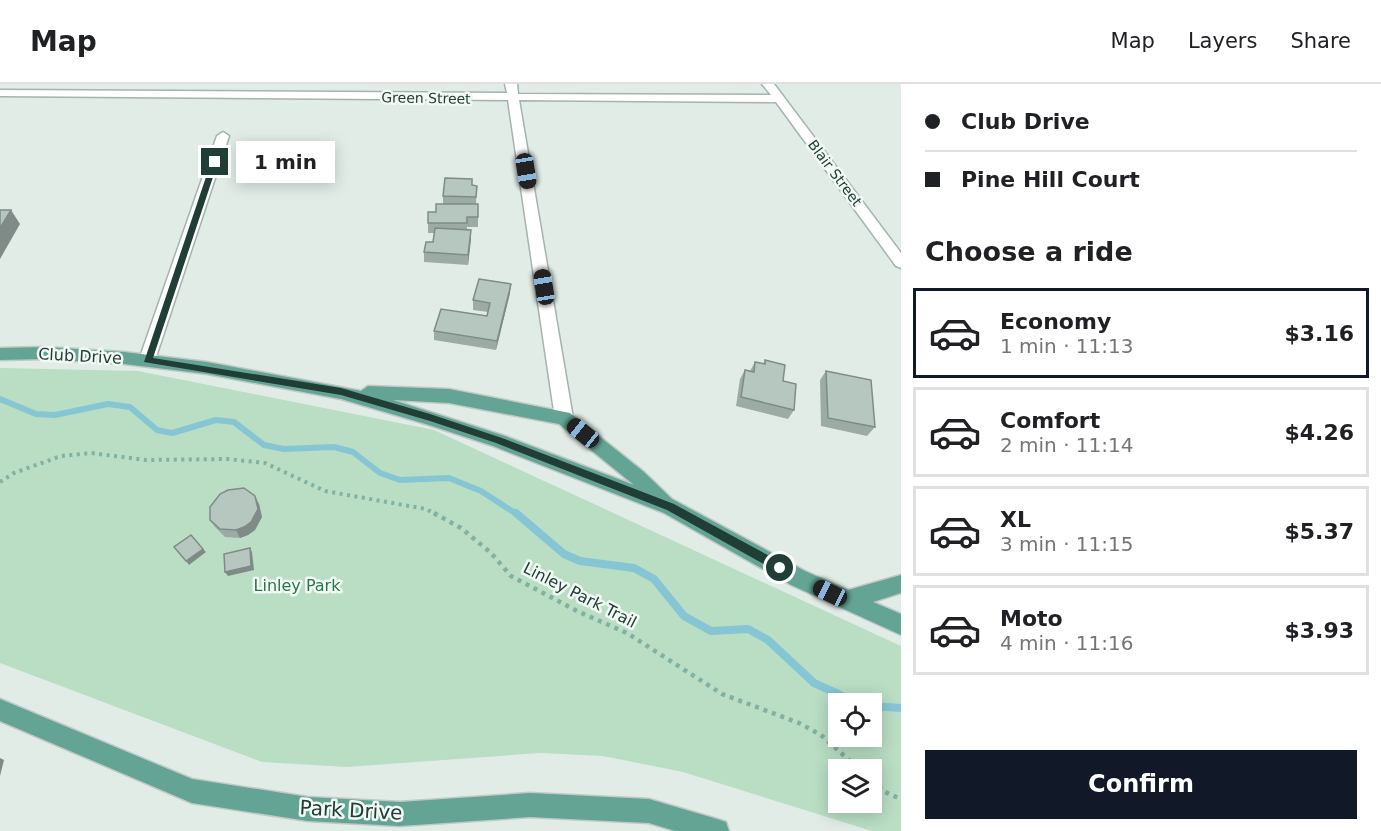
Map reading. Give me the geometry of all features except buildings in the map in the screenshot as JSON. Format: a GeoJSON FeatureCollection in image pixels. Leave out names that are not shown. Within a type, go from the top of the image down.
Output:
{"type":"FeatureCollection","features":[{"type":"Feature","properties":{"kind":"main road","name":"Club Drive"},"geometry":{"type":"LineString","coordinates":[[0,354],[44,353],[147,360],[341,392],[499,441],[671,507],[845,601],[901,625]]}},
{"type":"Feature","properties":{"kind":"main road"},"geometry":{"type":"LineString","coordinates":[[341,392],[449,396],[564,418],[638,477],[671,507]]}},
{"type":"Feature","properties":{"kind":"main road"},"geometry":{"type":"LineString","coordinates":[[845,601],[901,584]]}},
{"type":"Feature","properties":{"kind":"main road","name":"Park Drive"},"geometry":{"type":"LineString","coordinates":[[0,710],[182,787],[203,793],[308,809],[400,814],[530,805],[649,811],[717,831]]}},
{"type":"Feature","properties":{"kind":"street"},"geometry":{"type":"LineString","coordinates":[[511,84],[564,418]]}},
{"type":"Feature","properties":{"kind":"street","name":"Blair Street"},"geometry":{"type":"LineString","coordinates":[[768,84],[901,263]]}},
{"type":"Feature","properties":{"kind":"street","name":"Green Street"},"geometry":{"type":"LineString","coordinates":[[1,95],[779,99]]}},
{"type":"Feature","properties":{"kind":"street"},"geometry":{"type":"LineString","coordinates":[[147,360],[223,136]]}},
{"type":"Feature","properties":{"kind":"path","name":"Linley Park Trail"},"geometry":{"type":"LineString","coordinates":[[0,482],[14,473],[61,456],[91,453],[146,460],[228,459],[273,465],[325,490],[426,509],[461,528],[491,553],[511,576],[577,611],[627,633],[722,694],[800,723],[821,735],[848,759]]}},
{"type":"Feature","properties":{"kind":"path"},"geometry":{"type":"LineString","coordinates":[[882,789],[901,799]]}},
{"type":"Feature","properties":{"kind":"green space","name":"Linley Park"},"geometry":{"type":"Polygon","coordinates":[[[0,368],[138,371],[434,430],[901,646],[901,831],[872,831],[683,772],[603,756],[540,753],[347,767],[262,762],[0,663],[0,368]]]}},
{"type":"Feature","properties":{"kind":"waterway"},"geometry":{"type":"LineString","coordinates":[[0,399],[36,414],[55,415],[108,404],[130,407],[157,430],[172,433],[216,420],[234,422],[264,445],[284,449],[334,447],[353,452],[380,473],[400,480],[449,478],[481,491],[518,515]]}},
{"type":"Feature","properties":{"kind":"waterway"},"geometry":{"type":"LineString","coordinates":[[516,513],[564,554],[580,561],[634,568],[654,579],[684,616],[711,631],[748,629],[768,640],[814,683],[836,693]]}},
{"type":"Feature","properties":{"kind":"waterway"},"geometry":{"type":"LineString","coordinates":[[882,707],[901,708]]}},
{"type":"Feature","properties":{"kind":"route"},"geometry":{"type":"LineString","coordinates":[[215,162],[147,360],[207,368],[341,392],[430,418],[499,441],[671,507],[780,568]]}}]}
